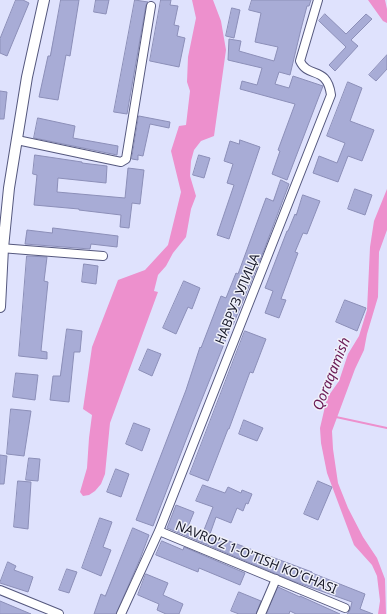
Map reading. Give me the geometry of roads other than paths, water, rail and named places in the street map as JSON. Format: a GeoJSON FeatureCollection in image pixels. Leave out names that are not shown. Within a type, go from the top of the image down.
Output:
{"type":"FeatureCollection","features":[{"type":"Feature","properties":{"kind":"street"},"geometry":{"type":"LineString","coordinates":[[0,307],[2,248],[9,188],[26,77],[44,0]]}},
{"type":"Feature","properties":{"kind":"street","name":"НАВРУЗ УЛИЦА"},"geometry":{"type":"LineString","coordinates":[[121,614],[159,531],[331,95],[326,78],[312,72],[302,65],[300,61],[318,0]]}},
{"type":"Feature","properties":{"kind":"street"},"geometry":{"type":"LineString","coordinates":[[17,140],[121,162],[126,159],[151,6]]}},
{"type":"Feature","properties":{"kind":"street"},"geometry":{"type":"LineString","coordinates":[[2,248],[103,256]]}},
{"type":"Feature","properties":{"kind":"street","name":"NAVRO'Z 1-O'TISH KO'CHASI"},"geometry":{"type":"LineString","coordinates":[[159,531],[345,608]]}},
{"type":"Feature","properties":{"kind":"street"},"geometry":{"type":"LineString","coordinates":[[261,614],[276,579]]}},
{"type":"Feature","properties":{"kind":"street"},"geometry":{"type":"LineString","coordinates":[[0,590],[59,614]]}},
{"type":"Feature","properties":{"kind":"waterway"},"geometry":{"type":"LineString","coordinates":[[336,417],[387,428]]}},
{"type":"Feature","properties":{"kind":"water label","name":"Qoraqamish"},"geometry":{"type":"Point","coordinates":[332,374]}}]}
